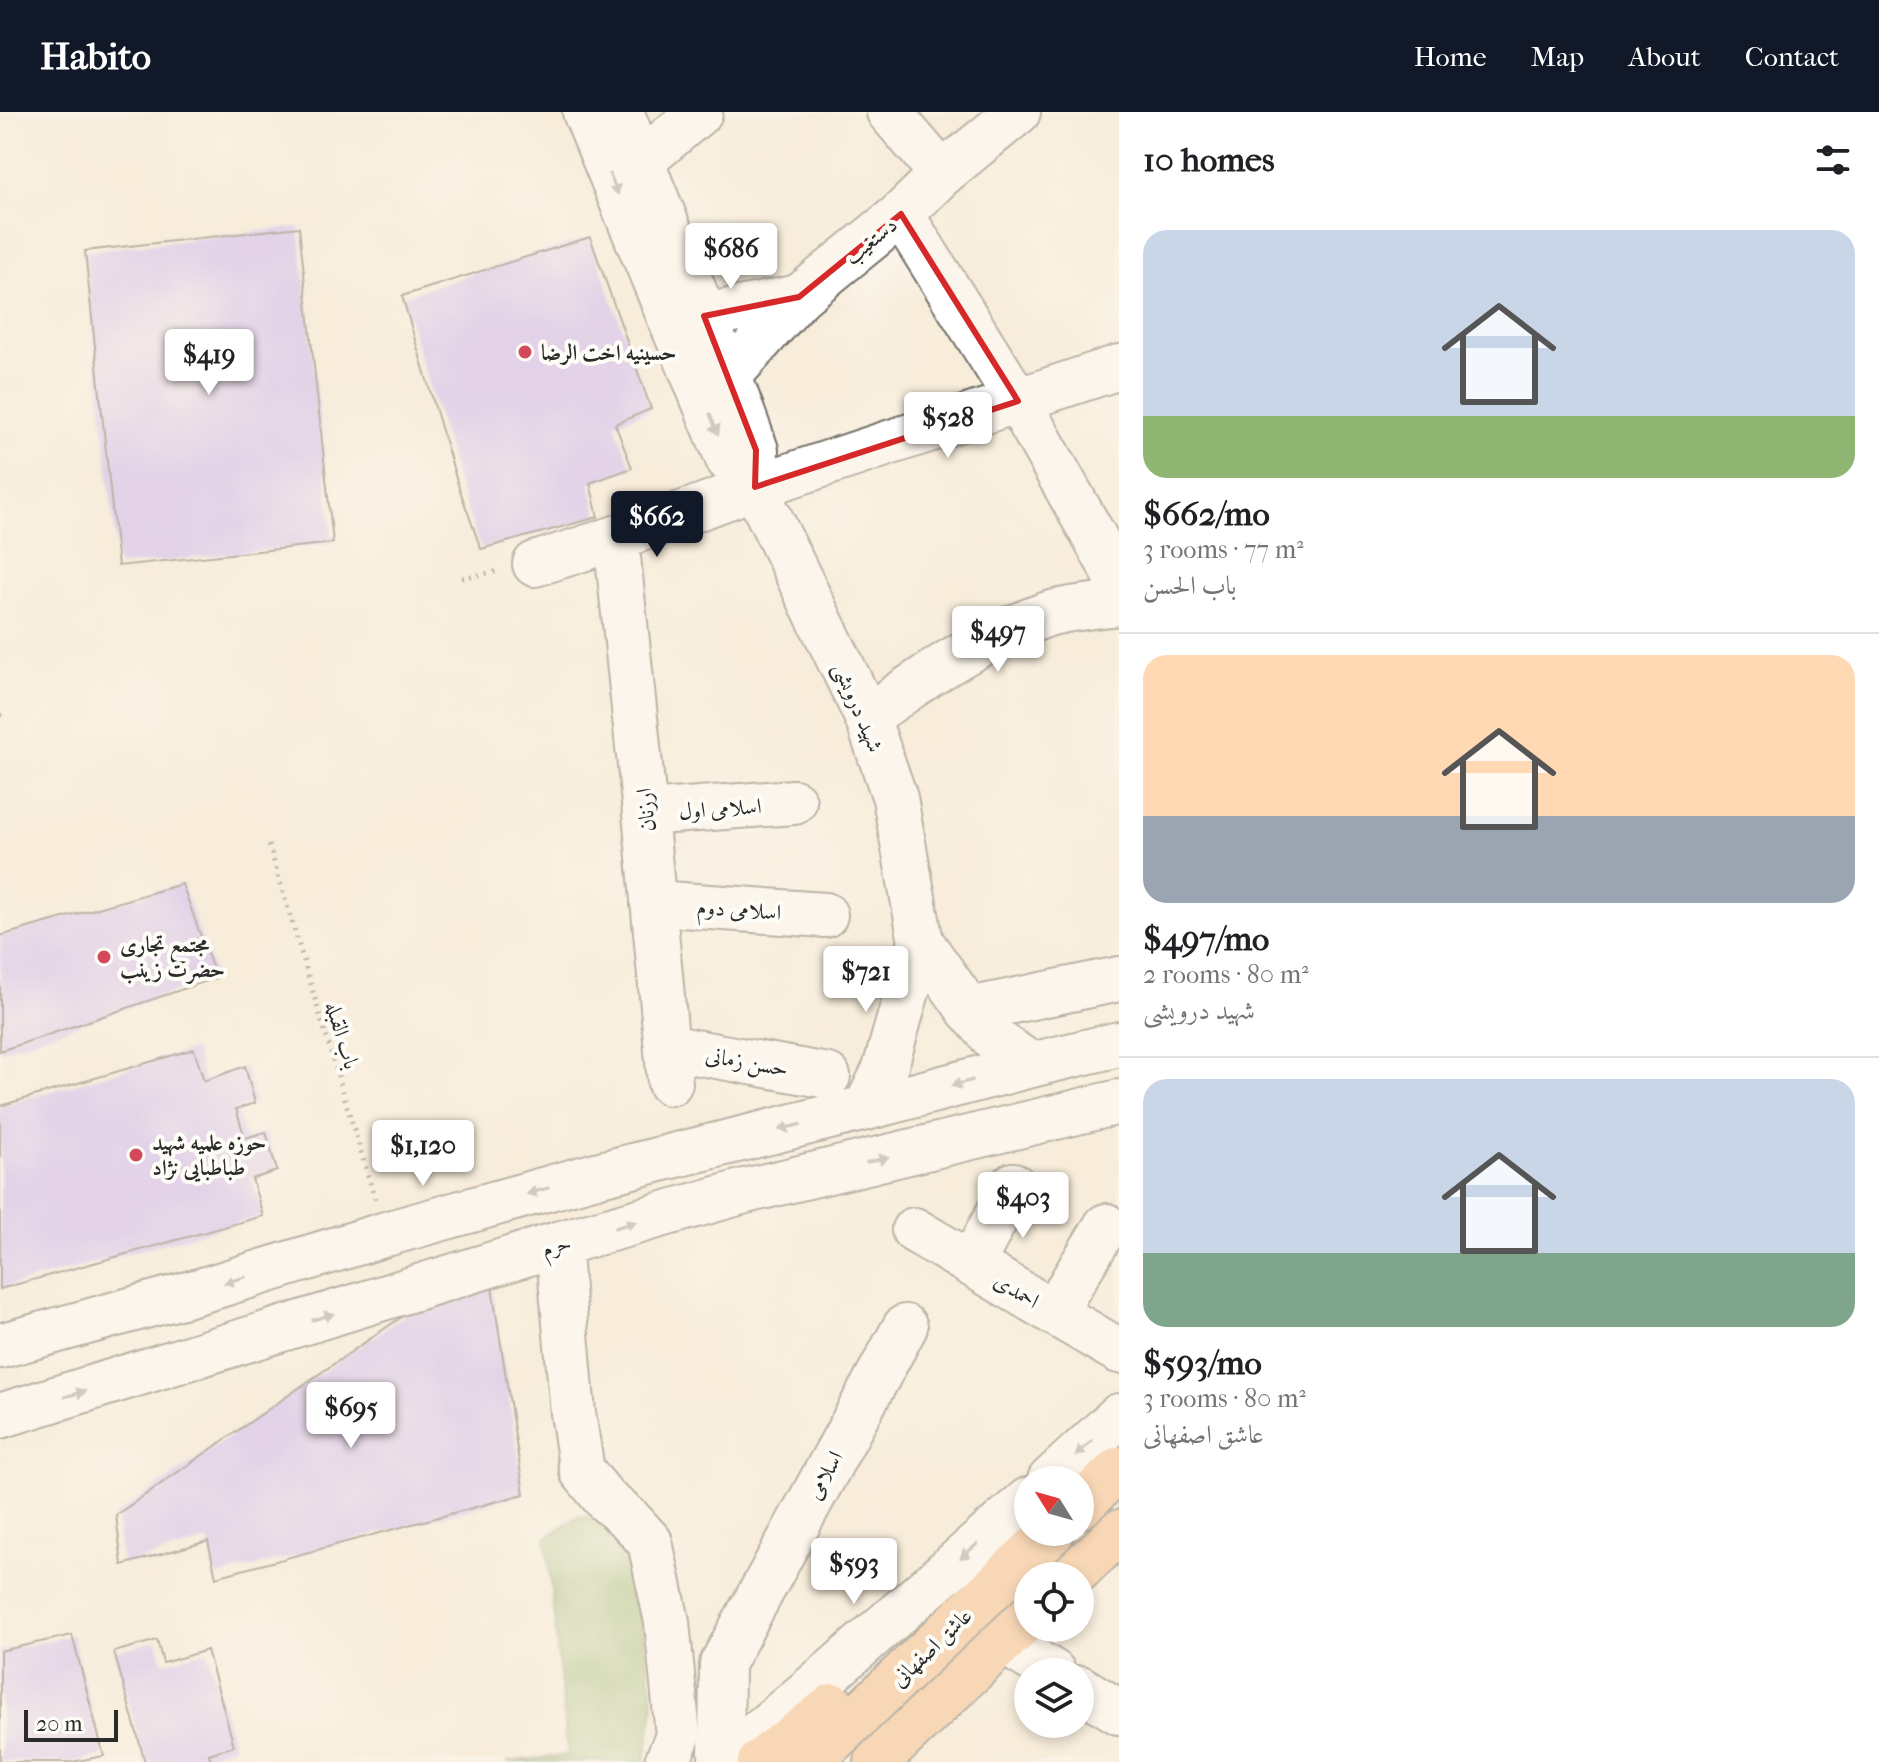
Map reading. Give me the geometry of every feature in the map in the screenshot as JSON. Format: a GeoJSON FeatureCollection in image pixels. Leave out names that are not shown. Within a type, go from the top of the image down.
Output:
{"type":"FeatureCollection","features":[{"type":"Feature","properties":{"kind":"main road"},"geometry":{"type":"LineString","coordinates":[[1094,1493],[1119,1469]]}},
{"type":"Feature","properties":{"kind":"main road","name":"عاشق اصفهانی"},"geometry":{"type":"LineString","coordinates":[[810,1762],[1037,1546]]}},
{"type":"Feature","properties":{"kind":"main road"},"geometry":{"type":"LineString","coordinates":[[760,1762],[1007,1574]]}},
{"type":"Feature","properties":{"kind":"main road","name":"عاشق اصفهانی"},"geometry":{"type":"LineString","coordinates":[[877,1762],[1014,1634]]}},
{"type":"Feature","properties":{"kind":"main road"},"geometry":{"type":"LineString","coordinates":[[898,1762],[1014,1635]]}},
{"type":"Feature","properties":{"kind":"street","name":"شهید درویشی"},"geometry":{"type":"LineString","coordinates":[[585,112],[728,459],[755,487],[867,717],[895,798],[921,942],[969,1010],[995,1040],[1031,1065]]}},
{"type":"Feature","properties":{"kind":"street","name":"شهید درویشی"},"geometry":{"type":"LineString","coordinates":[[621,112],[756,450],[755,487]]}},
{"type":"Feature","properties":{"kind":"street"},"geometry":{"type":"LineString","coordinates":[[642,161],[700,112]]}},
{"type":"Feature","properties":{"kind":"street"},"geometry":{"type":"LineString","coordinates":[[889,112],[942,174]]}},
{"type":"Feature","properties":{"kind":"street","name":"دستغیب"},"geometry":{"type":"LineString","coordinates":[[729,376],[799,297],[901,214],[942,174],[1018,112]]}},
{"type":"Feature","properties":{"kind":"street"},"geometry":{"type":"LineString","coordinates":[[901,214],[1018,401],[1119,581]]}},
{"type":"Feature","properties":{"kind":"street"},"geometry":{"type":"LineString","coordinates":[[704,316],[799,297]]}},
{"type":"Feature","properties":{"kind":"street"},"geometry":{"type":"LineString","coordinates":[[535,564],[755,487],[1119,367]]}},
{"type":"Feature","properties":{"kind":"street","name":"ارزنان"},"geometry":{"type":"LineString","coordinates":[[616,538],[669,1065]]}},
{"type":"Feature","properties":{"kind":"street"},"geometry":{"type":"LineString","coordinates":[[867,717],[926,676],[987,641],[1048,614],[1119,603]]}},
{"type":"Feature","properties":{"kind":"street","name":"اسلامی اول"},"geometry":{"type":"LineString","coordinates":[[645,813],[794,802]]}},
{"type":"Feature","properties":{"kind":"street","name":"اسلامی دوم"},"geometry":{"type":"LineString","coordinates":[[653,903],[825,915]]}},
{"type":"Feature","properties":{"kind":"street","name":"شهید درویشی"},"geometry":{"type":"LineString","coordinates":[[866,1108],[885,1069],[921,942]]}},
{"type":"Feature","properties":{"kind":"street"},"geometry":{"type":"LineString","coordinates":[[969,1010],[1119,979]]}},
{"type":"Feature","properties":{"kind":"street"},"geometry":{"type":"LineString","coordinates":[[0,1346],[596,1175],[1119,1044]]}},
{"type":"Feature","properties":{"kind":"street","name":"حسن زمانی"},"geometry":{"type":"LineString","coordinates":[[669,1065],[828,1076]]}},
{"type":"Feature","properties":{"kind":"street","name":"حرم"},"geometry":{"type":"LineString","coordinates":[[0,1416],[558,1244],[745,1191],[1119,1102]]}},
{"type":"Feature","properties":{"kind":"street"},"geometry":{"type":"LineString","coordinates":[[972,1264],[1013,1185]]}},
{"type":"Feature","properties":{"kind":"street"},"geometry":{"type":"LineString","coordinates":[[1054,1312],[1106,1226]]}},
{"type":"Feature","properties":{"kind":"street","name":"احمدی"},"geometry":{"type":"LineString","coordinates":[[914,1230],[1119,1351]]}},
{"type":"Feature","properties":{"kind":"street"},"geometry":{"type":"LineString","coordinates":[[558,1244],[573,1413],[582,1471],[606,1500],[650,1542],[656,1568],[667,1622],[678,1736],[667,1762]]}},
{"type":"Feature","properties":{"kind":"street","name":"اسلامی"},"geometry":{"type":"LineString","coordinates":[[722,1762],[722,1664],[905,1327]]}},
{"type":"Feature","properties":{"kind":"street"},"geometry":{"type":"LineString","coordinates":[[1065,1466],[1119,1416]]}},
{"type":"Feature","properties":{"kind":"street"},"geometry":{"type":"LineString","coordinates":[[722,1762],[831,1672],[1014,1512]]}},
{"type":"Feature","properties":{"kind":"street"},"geometry":{"type":"LineString","coordinates":[[1094,1697],[1119,1712]]}},
{"type":"Feature","properties":{"kind":"path","name":"باب القبله"},"geometry":{"type":"LineString","coordinates":[[269,845],[386,1234]]}},
{"type":"Feature","properties":{"kind":"highlighted area"},"geometry":{"type":"Polygon","coordinates":[[[901,214],[1018,401],[755,487],[756,450],[704,316],[799,297],[901,214]]]}},
{"type":"Feature","properties":{"kind":"green space"},"geometry":{"type":"Polygon","coordinates":[[[578,1516],[605,1520],[630,1540],[654,1707],[645,1761],[507,1762],[568,1755],[546,1538],[578,1516]]]}},
{"type":"Feature","properties":{"kind":"building"},"geometry":{"type":"Polygon","coordinates":[[[299,227],[333,543],[118,566],[85,251],[299,227]]]}},
{"type":"Feature","properties":{"kind":"building","name":"حسینیه اخت الرضا"},"geometry":{"type":"Polygon","coordinates":[[[590,237],[651,409],[615,424],[632,468],[590,483],[598,517],[481,549],[459,488],[402,296],[590,237]]]}},
{"type":"Feature","properties":{"kind":"building","name":"مجتمع تجاری حضرت زینب"},"geometry":{"type":"Polygon","coordinates":[[[182,884],[216,978],[0,1051],[0,936],[182,884]]]}},
{"type":"Feature","properties":{"kind":"building","name":"حوزه علمیه شهید طباطبایی نژاد"},"geometry":{"type":"Polygon","coordinates":[[[194,1049],[204,1081],[245,1066],[255,1103],[236,1109],[245,1138],[266,1132],[277,1171],[252,1179],[263,1216],[0,1289],[0,1106],[194,1049]]]}},
{"type":"Feature","properties":{"kind":"building"},"geometry":{"type":"Polygon","coordinates":[[[492,1287],[524,1494],[216,1577],[208,1541],[122,1565],[116,1515],[403,1316],[492,1287]]]}},
{"type":"Feature","properties":{"kind":"building"},"geometry":{"type":"Polygon","coordinates":[[[72,1635],[104,1756],[72,1762],[0,1762],[0,1651],[72,1635]]]}},
{"type":"Feature","properties":{"kind":"building"},"geometry":{"type":"Polygon","coordinates":[[[157,1640],[163,1663],[207,1650],[234,1746],[209,1754],[211,1762],[145,1762],[114,1652],[157,1640]]]}},
{"type":"Feature","properties":{"kind":"place","name":"حسینیه اخت الرضا"},"geometry":{"type":"Point","coordinates":[525,352]}},
{"type":"Feature","properties":{"kind":"place","name":"مجتمع تجاری حضرت زینب"},"geometry":{"type":"Point","coordinates":[104,957]}},
{"type":"Feature","properties":{"kind":"place","name":"حوزه علمیه شهید طباطبایی نژاد"},"geometry":{"type":"Point","coordinates":[136,1155]}}]}
